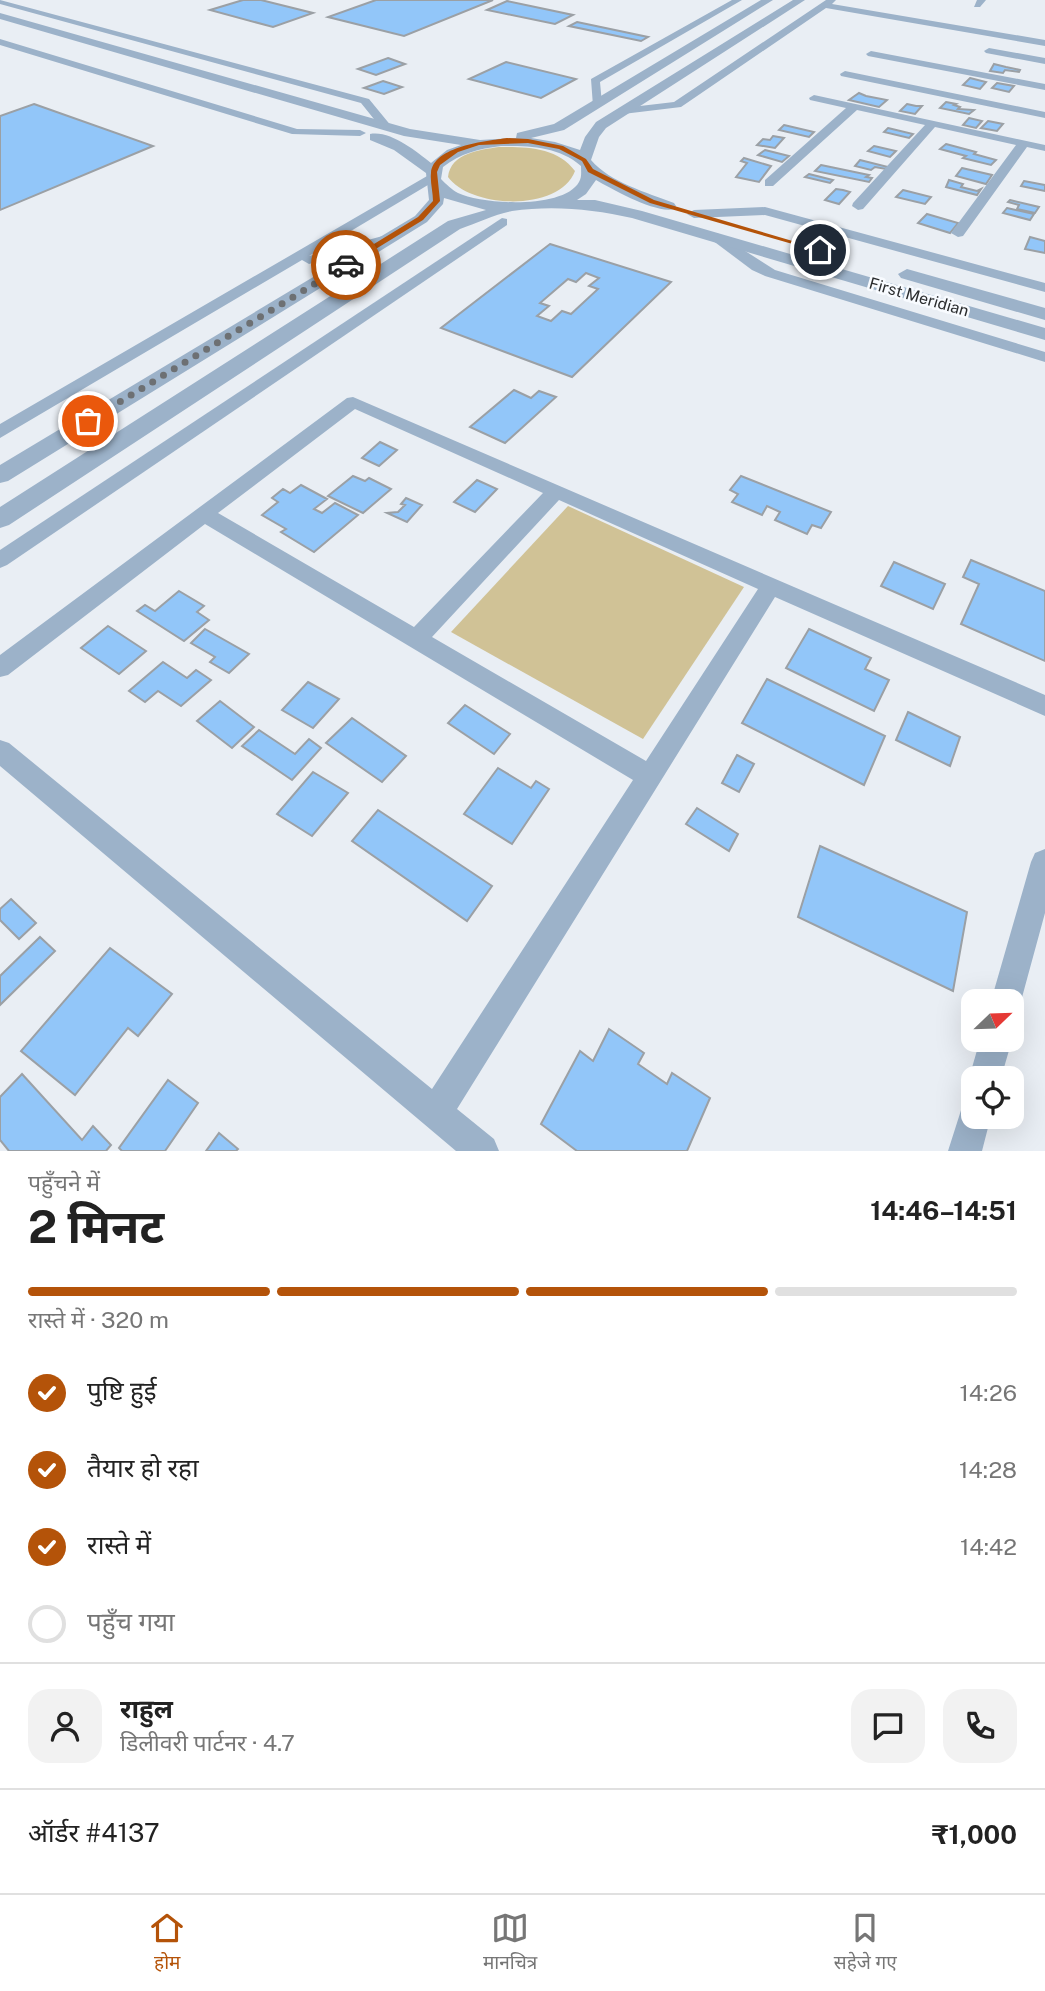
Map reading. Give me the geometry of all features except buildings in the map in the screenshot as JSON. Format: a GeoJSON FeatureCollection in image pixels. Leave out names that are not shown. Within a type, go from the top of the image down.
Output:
{"type":"FeatureCollection","features":[{"type":"Feature","properties":{"kind":"street"},"geometry":{"type":"LineString","coordinates":[[716,0],[735,2]]}},
{"type":"Feature","properties":{"kind":"street"},"geometry":{"type":"LineString","coordinates":[[0,475],[421,219],[437,201],[434,176],[437,164],[455,151],[559,127],[768,0]]}},
{"type":"Feature","properties":{"kind":"street"},"geometry":{"type":"LineString","coordinates":[[0,519],[454,225],[480,215],[508,215],[549,204],[579,192],[589,181],[587,165],[592,136],[601,125],[800,0]]}},
{"type":"Feature","properties":{"kind":"street"},"geometry":{"type":"LineString","coordinates":[[0,1],[365,101],[386,127]]}},
{"type":"Feature","properties":{"kind":"street"},"geometry":{"type":"LineString","coordinates":[[597,104],[595,81],[735,2]]}},
{"type":"Feature","properties":{"kind":"street"},"geometry":{"type":"LineString","coordinates":[[623,111],[677,105],[828,2],[1045,43]]}},
{"type":"Feature","properties":{"kind":"street"},"geometry":{"type":"LineString","coordinates":[[0,16],[408,133],[478,144]]}},
{"type":"Feature","properties":{"kind":"street"},"geometry":{"type":"LineString","coordinates":[[0,28],[389,141],[434,176],[442,190],[508,215]]}},
{"type":"Feature","properties":{"kind":"street"},"geometry":{"type":"LineString","coordinates":[[0,42],[296,132],[360,133]]}},
{"type":"Feature","properties":{"kind":"street"},"geometry":{"type":"LineString","coordinates":[[989,51],[1045,61]]}},
{"type":"Feature","properties":{"kind":"street"},"geometry":{"type":"LineString","coordinates":[[871,54],[1045,87]]}},
{"type":"Feature","properties":{"kind":"street"},"geometry":{"type":"LineString","coordinates":[[845,74],[1045,115]]}},
{"type":"Feature","properties":{"kind":"street"},"geometry":{"type":"LineString","coordinates":[[814,98],[1045,148]]}},
{"type":"Feature","properties":{"kind":"street"},"geometry":{"type":"LineString","coordinates":[[769,183],[854,107]]}},
{"type":"Feature","properties":{"kind":"street"},"geometry":{"type":"LineString","coordinates":[[858,206],[933,123]]}},
{"type":"Feature","properties":{"kind":"street"},"geometry":{"type":"LineString","coordinates":[[507,140],[561,147],[652,202],[824,251]]}},
{"type":"Feature","properties":{"kind":"street"},"geometry":{"type":"LineString","coordinates":[[958,233],[1024,143]]}},
{"type":"Feature","properties":{"kind":"street"},"geometry":{"type":"LineString","coordinates":[[0,432],[434,176]]}},
{"type":"Feature","properties":{"kind":"street","name":"First Meridian"},"geometry":{"type":"LineString","coordinates":[[549,204],[595,205],[636,214],[1045,334]]}},
{"type":"Feature","properties":{"kind":"street"},"geometry":{"type":"LineString","coordinates":[[694,214],[765,211],[1045,288]]}},
{"type":"Feature","properties":{"kind":"street"},"geometry":{"type":"LineString","coordinates":[[0,560],[508,215]]}},
{"type":"Feature","properties":{"kind":"street"},"geometry":{"type":"LineString","coordinates":[[717,237],[769,273],[1045,358]]}},
{"type":"Feature","properties":{"kind":"street"},"geometry":{"type":"LineString","coordinates":[[283,266],[390,238]]}},
{"type":"Feature","properties":{"kind":"street"},"geometry":{"type":"LineString","coordinates":[[395,262],[398,292]]}},
{"type":"Feature","properties":{"kind":"street","name":"First Meridian"},"geometry":{"type":"LineString","coordinates":[[889,269],[1045,314]]}},
{"type":"Feature","properties":{"kind":"street"},"geometry":{"type":"LineString","coordinates":[[0,668],[353,402],[1045,706]]}},
{"type":"Feature","properties":{"kind":"street"},"geometry":{"type":"LineString","coordinates":[[416,639],[556,491]]}},
{"type":"Feature","properties":{"kind":"street"},"geometry":{"type":"LineString","coordinates":[[204,513],[650,777]]}},
{"type":"Feature","properties":{"kind":"street"},"geometry":{"type":"LineString","coordinates":[[436,1113],[771,586]]}},
{"type":"Feature","properties":{"kind":"street"},"geometry":{"type":"LineString","coordinates":[[0,751],[482,1151]]}},
{"type":"Feature","properties":{"kind":"street"},"geometry":{"type":"LineString","coordinates":[[1009,989],[1045,862]]}},
{"type":"Feature","properties":{"kind":"street"},"geometry":{"type":"LineString","coordinates":[[965,1151],[971,1129]]}},
{"type":"Feature","properties":{"kind":"shaded area"},"geometry":{"type":"Polygon","coordinates":[[[499,147],[541,150],[559,157],[575,171],[566,184],[552,194],[514,201],[475,195],[459,188],[448,177],[450,169],[460,158],[475,151],[499,147]]]}},
{"type":"Feature","properties":{"kind":"shaded area"},"geometry":{"type":"Polygon","coordinates":[[[568,506],[744,587],[643,739],[451,632],[568,506]]]}},
{"type":"Feature","properties":{"kind":"way so far"},"geometry":{"type":"LineString","coordinates":[[88,421],[346,265]]}},
{"type":"Feature","properties":{"kind":"route"},"geometry":{"type":"LineString","coordinates":[[346,265],[421,219],[437,201],[434,172],[437,164],[455,151],[507,140],[561,147],[584,160],[590,170],[652,202],[820,250]]}}]}
